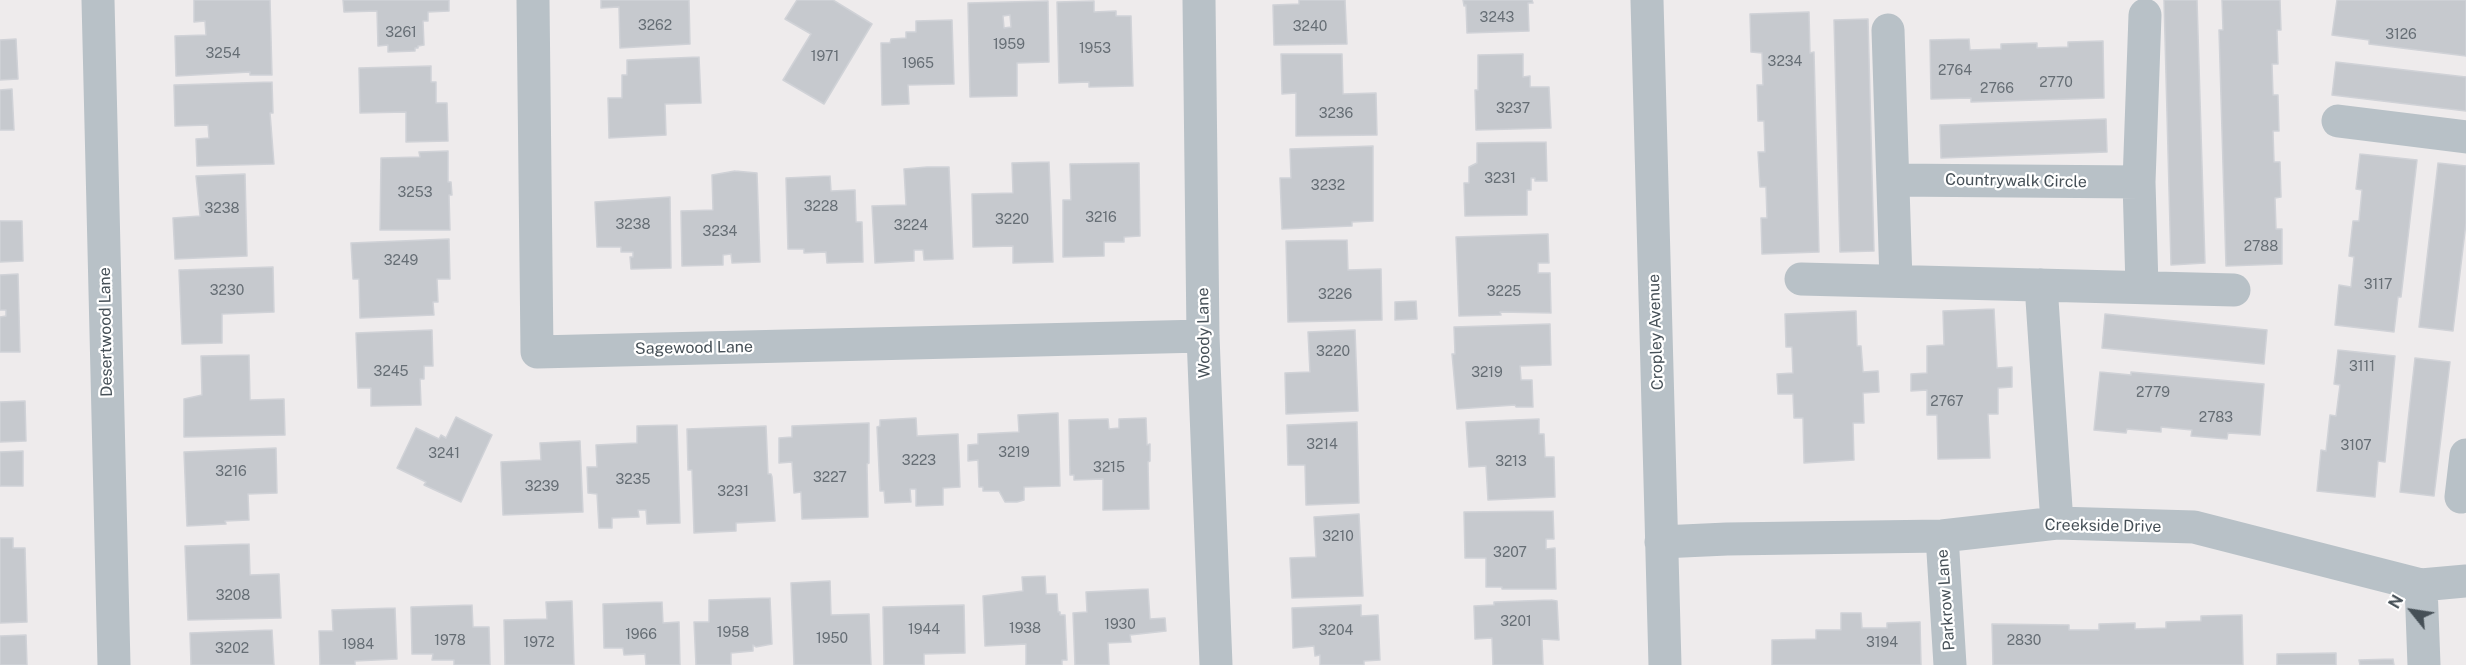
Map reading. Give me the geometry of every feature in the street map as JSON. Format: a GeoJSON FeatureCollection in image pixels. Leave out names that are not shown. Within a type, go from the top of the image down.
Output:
{"type":"FeatureCollection","features":[{"type":"Feature","properties":{"kind":"street","name":"Desertwood Lane"},"geometry":{"type":"LineString","coordinates":[[98,0],[114,665]]}},
{"type":"Feature","properties":{"kind":"street","name":"Sagewood Lane"},"geometry":{"type":"LineString","coordinates":[[533,0],[537,352],[1203,336]]}},
{"type":"Feature","properties":{"kind":"street","name":"Woody Lane"},"geometry":{"type":"LineString","coordinates":[[1199,0],[1203,336],[1216,665]]}},
{"type":"Feature","properties":{"kind":"street","name":"Cropley Avenue"},"geometry":{"type":"LineString","coordinates":[[1647,0],[1665,665]]}},
{"type":"Feature","properties":{"kind":"street"},"geometry":{"type":"LineString","coordinates":[[2142,287],[2139,182],[2145,15]]}},
{"type":"Feature","properties":{"kind":"street"},"geometry":{"type":"LineString","coordinates":[[1888,30],[1896,281]]}},
{"type":"Feature","properties":{"kind":"street"},"geometry":{"type":"LineString","coordinates":[[2338,121],[2466,137]]}},
{"type":"Feature","properties":{"kind":"street","name":"Countrywalk Circle"},"geometry":{"type":"LineString","coordinates":[[1893,180],[2139,182]]}},
{"type":"Feature","properties":{"kind":"street"},"geometry":{"type":"LineString","coordinates":[[1801,279],[2234,290]]}},
{"type":"Feature","properties":{"kind":"street"},"geometry":{"type":"LineString","coordinates":[[2041,285],[2057,523]]}},
{"type":"Feature","properties":{"kind":"street"},"geometry":{"type":"LineString","coordinates":[[2461,496],[2466,455]]}},
{"type":"Feature","properties":{"kind":"street","name":"Creekside Drive"},"geometry":{"type":"LineString","coordinates":[[1661,542],[1942,536],[2057,523],[2194,527],[2421,585],[2466,581]]}},
{"type":"Feature","properties":{"kind":"street","name":"Parkrow Lane"},"geometry":{"type":"LineString","coordinates":[[1942,536],[1950,665]]}},
{"type":"Feature","properties":{"kind":"street"},"geometry":{"type":"LineString","coordinates":[[2421,585],[2424,665]]}},
{"type":"Feature","properties":{"kind":"building"},"geometry":{"type":"Polygon","coordinates":[[[194,0],[270,0],[272,75],[250,75],[250,72],[176,76],[175,36],[206,35],[205,21],[194,22],[194,0]]]}},
{"type":"Feature","properties":{"kind":"building"},"geometry":{"type":"Polygon","coordinates":[[[343,0],[449,0],[449,11],[428,12],[428,21],[423,21],[424,45],[415,48],[415,51],[388,52],[388,45],[378,46],[377,11],[344,12],[343,0]]]}},
{"type":"Feature","properties":{"kind":"building"},"geometry":{"type":"Polygon","coordinates":[[[601,0],[689,0],[690,44],[620,48],[619,7],[601,8],[601,0]]]}},
{"type":"Feature","properties":{"kind":"building"},"geometry":{"type":"Polygon","coordinates":[[[797,0],[833,0],[872,24],[824,104],[783,80],[811,34],[785,19],[797,0]]]}},
{"type":"Feature","properties":{"kind":"building"},"geometry":{"type":"Polygon","coordinates":[[[1299,0],[1345,0],[1347,44],[1274,45],[1273,5],[1299,4],[1299,0]]]}},
{"type":"Feature","properties":{"kind":"building"},"geometry":{"type":"Polygon","coordinates":[[[1463,0],[1532,0],[1533,3],[1528,3],[1529,31],[1467,33],[1466,5],[1464,6],[1463,0]]]}},
{"type":"Feature","properties":{"kind":"building"},"geometry":{"type":"Polygon","coordinates":[[[2164,0],[2197,0],[2205,263],[2171,265],[2164,0]]]}},
{"type":"Feature","properties":{"kind":"building"},"geometry":{"type":"Polygon","coordinates":[[[2222,0],[2280,0],[2281,30],[2277,30],[2278,64],[2272,64],[2273,95],[2278,95],[2279,131],[2273,131],[2274,162],[2280,162],[2281,197],[2275,198],[2276,229],[2282,229],[2282,264],[2226,266],[2219,30],[2223,30],[2222,0]]]}},
{"type":"Feature","properties":{"kind":"building"},"geometry":{"type":"Polygon","coordinates":[[[2337,0],[2466,0],[2466,56],[2369,44],[2369,40],[2332,35],[2337,0]]]}},
{"type":"Feature","properties":{"kind":"building"},"geometry":{"type":"Polygon","coordinates":[[[1048,1],[1049,62],[1017,63],[1017,96],[970,97],[968,3],[1048,1]],[[1010,15],[1003,16],[1004,28],[1011,27],[1010,15]]]}},
{"type":"Feature","properties":{"kind":"building"},"geometry":{"type":"Polygon","coordinates":[[[1094,1],[1094,12],[1116,11],[1116,16],[1131,16],[1133,86],[1089,87],[1089,82],[1059,83],[1057,2],[1094,1]]]}},
{"type":"Feature","properties":{"kind":"building"},"geometry":{"type":"Polygon","coordinates":[[[1809,12],[1810,53],[1814,52],[1819,252],[1762,254],[1761,218],[1767,218],[1766,187],[1760,187],[1758,152],[1765,152],[1764,121],[1758,121],[1757,85],[1763,85],[1762,53],[1751,52],[1750,14],[1809,12]]]}},
{"type":"Feature","properties":{"kind":"building"},"geometry":{"type":"Polygon","coordinates":[[[1868,19],[1874,251],[1840,252],[1834,20],[1868,19]]]}},
{"type":"Feature","properties":{"kind":"building"},"geometry":{"type":"Polygon","coordinates":[[[952,20],[954,84],[908,85],[909,104],[882,105],[881,43],[890,43],[891,39],[906,38],[906,32],[916,32],[916,21],[952,20]]]}},
{"type":"Feature","properties":{"kind":"building"},"geometry":{"type":"Polygon","coordinates":[[[16,39],[18,79],[0,80],[0,40],[16,39]]]}},
{"type":"Feature","properties":{"kind":"building"},"geometry":{"type":"Polygon","coordinates":[[[1969,39],[1970,50],[2001,49],[2001,44],[2037,43],[2037,48],[2068,47],[2068,42],[2103,41],[2104,98],[1971,102],[1971,98],[1931,99],[1930,40],[1969,39]]]}},
{"type":"Feature","properties":{"kind":"building"},"geometry":{"type":"Polygon","coordinates":[[[1281,54],[1342,54],[1343,94],[1376,93],[1377,135],[1296,136],[1296,93],[1282,94],[1281,54]]]}},
{"type":"Feature","properties":{"kind":"building"},"geometry":{"type":"Polygon","coordinates":[[[1523,54],[1523,77],[1530,76],[1530,87],[1549,87],[1551,128],[1476,130],[1475,90],[1478,90],[1478,55],[1523,54]]]}},
{"type":"Feature","properties":{"kind":"building"},"geometry":{"type":"Polygon","coordinates":[[[699,57],[701,103],[665,104],[666,135],[609,138],[608,98],[622,98],[622,75],[627,75],[627,60],[699,57]]]}},
{"type":"Feature","properties":{"kind":"building"},"geometry":{"type":"Polygon","coordinates":[[[2336,62],[2466,77],[2466,111],[2332,95],[2336,62]]]}},
{"type":"Feature","properties":{"kind":"building"},"geometry":{"type":"Polygon","coordinates":[[[431,66],[431,82],[436,82],[436,103],[447,103],[448,141],[406,142],[406,112],[360,113],[359,68],[431,66]]]}},
{"type":"Feature","properties":{"kind":"building"},"geometry":{"type":"Polygon","coordinates":[[[272,82],[273,113],[270,113],[274,164],[197,166],[196,139],[209,138],[208,125],[175,126],[174,85],[272,82]]]}},
{"type":"Feature","properties":{"kind":"building"},"geometry":{"type":"Polygon","coordinates":[[[12,89],[14,130],[0,130],[0,90],[12,89]]]}},
{"type":"Feature","properties":{"kind":"building"},"geometry":{"type":"Polygon","coordinates":[[[2106,119],[2107,152],[1941,158],[1940,125],[2106,119]]]}},
{"type":"Feature","properties":{"kind":"building"},"geometry":{"type":"Polygon","coordinates":[[[1546,142],[1547,181],[1535,181],[1535,178],[1531,178],[1531,190],[1527,190],[1527,215],[1465,216],[1464,183],[1469,183],[1469,167],[1477,163],[1477,143],[1546,142]]]}},
{"type":"Feature","properties":{"kind":"building"},"geometry":{"type":"Polygon","coordinates":[[[1373,146],[1373,221],[1352,222],[1352,226],[1282,229],[1280,178],[1291,178],[1290,149],[1373,146]]]}},
{"type":"Feature","properties":{"kind":"building"},"geometry":{"type":"Polygon","coordinates":[[[448,151],[448,182],[451,182],[452,195],[449,195],[450,230],[380,230],[381,158],[420,157],[419,152],[448,151]]]}},
{"type":"Feature","properties":{"kind":"building"},"geometry":{"type":"Polygon","coordinates":[[[2360,154],[2417,160],[2401,297],[2398,297],[2394,332],[2335,325],[2339,285],[2351,287],[2354,257],[2349,256],[2353,221],[2359,221],[2362,190],[2356,189],[2360,154]]]}},
{"type":"Feature","properties":{"kind":"building"},"geometry":{"type":"Polygon","coordinates":[[[1049,162],[1053,262],[1013,263],[1013,246],[973,247],[972,194],[1013,193],[1012,163],[1049,162]]]}},
{"type":"Feature","properties":{"kind":"building"},"geometry":{"type":"Polygon","coordinates":[[[1139,163],[1140,236],[1124,237],[1124,242],[1104,242],[1104,256],[1063,257],[1063,200],[1071,200],[1070,164],[1139,163]]]}},
{"type":"Feature","properties":{"kind":"building"},"geometry":{"type":"Polygon","coordinates":[[[2438,163],[2466,166],[2466,223],[2453,331],[2419,327],[2438,163]]]}},
{"type":"Feature","properties":{"kind":"building"},"geometry":{"type":"Polygon","coordinates":[[[949,167],[953,259],[924,260],[923,250],[914,250],[914,261],[875,263],[872,206],[906,205],[904,169],[949,167]]]}},
{"type":"Feature","properties":{"kind":"building"},"geometry":{"type":"Polygon","coordinates":[[[735,171],[757,173],[760,262],[732,263],[731,254],[723,255],[723,265],[682,266],[681,211],[713,210],[712,175],[735,171]]]}},
{"type":"Feature","properties":{"kind":"building"},"geometry":{"type":"Polygon","coordinates":[[[245,174],[247,256],[175,259],[173,218],[200,216],[196,176],[245,174]]]}},
{"type":"Feature","properties":{"kind":"building"},"geometry":{"type":"Polygon","coordinates":[[[830,176],[831,191],[855,190],[856,222],[862,222],[863,262],[827,263],[826,252],[804,253],[804,249],[788,249],[786,178],[830,176]]]}},
{"type":"Feature","properties":{"kind":"building"},"geometry":{"type":"Polygon","coordinates":[[[670,197],[671,268],[631,269],[630,257],[633,257],[633,252],[621,252],[621,247],[597,247],[595,202],[670,197]]]}},
{"type":"Feature","properties":{"kind":"building"},"geometry":{"type":"Polygon","coordinates":[[[0,221],[22,221],[23,261],[0,262],[0,221]]]}},
{"type":"Feature","properties":{"kind":"building"},"geometry":{"type":"Polygon","coordinates":[[[1548,234],[1549,263],[1538,263],[1538,273],[1550,273],[1551,313],[1500,312],[1501,315],[1459,316],[1456,237],[1548,234]]]}},
{"type":"Feature","properties":{"kind":"building"},"geometry":{"type":"Polygon","coordinates":[[[449,239],[450,279],[437,279],[438,302],[433,302],[434,315],[360,318],[359,279],[353,279],[351,243],[449,239]]]}},
{"type":"Feature","properties":{"kind":"building"},"geometry":{"type":"Polygon","coordinates":[[[1347,240],[1348,270],[1381,269],[1382,320],[1288,322],[1286,241],[1347,240]]]}},
{"type":"Feature","properties":{"kind":"building"},"geometry":{"type":"Polygon","coordinates":[[[273,267],[274,312],[222,314],[222,343],[182,344],[179,270],[273,267]]]}},
{"type":"Feature","properties":{"kind":"building"},"geometry":{"type":"Polygon","coordinates":[[[18,274],[20,352],[0,352],[0,317],[6,316],[6,310],[0,310],[0,275],[18,274]]]}},
{"type":"Feature","properties":{"kind":"building"},"geometry":{"type":"Polygon","coordinates":[[[1416,301],[1417,319],[1395,320],[1395,302],[1416,301]]]}},
{"type":"Feature","properties":{"kind":"building"},"geometry":{"type":"Polygon","coordinates":[[[1994,309],[1997,368],[2012,367],[2012,387],[1998,388],[1998,414],[1988,414],[1990,458],[1938,459],[1937,415],[1927,415],[1927,390],[1911,391],[1911,374],[1927,373],[1927,346],[1944,345],[1943,311],[1994,309]]]}},
{"type":"Feature","properties":{"kind":"building"},"geometry":{"type":"Polygon","coordinates":[[[1856,311],[1857,346],[1861,346],[1863,372],[1878,371],[1879,392],[1863,393],[1864,423],[1853,423],[1854,460],[1804,463],[1803,418],[1794,418],[1793,394],[1778,394],[1777,374],[1793,373],[1792,347],[1786,347],[1785,314],[1856,311]]]}},
{"type":"Feature","properties":{"kind":"building"},"geometry":{"type":"Polygon","coordinates":[[[2105,314],[2267,330],[2264,364],[2102,348],[2105,314]]]}},
{"type":"Feature","properties":{"kind":"building"},"geometry":{"type":"Polygon","coordinates":[[[1550,324],[1551,365],[1520,366],[1521,380],[1532,380],[1533,407],[1516,407],[1515,405],[1457,409],[1452,354],[1455,354],[1454,327],[1550,324]]]}},
{"type":"Feature","properties":{"kind":"building"},"geometry":{"type":"Polygon","coordinates":[[[432,330],[433,366],[424,366],[424,379],[420,379],[421,405],[371,406],[371,388],[358,388],[356,333],[432,330]]]}},
{"type":"Feature","properties":{"kind":"building"},"geometry":{"type":"Polygon","coordinates":[[[1355,330],[1358,411],[1286,414],[1285,373],[1310,372],[1308,332],[1355,330]]]}},
{"type":"Feature","properties":{"kind":"building"},"geometry":{"type":"Polygon","coordinates":[[[2338,350],[2395,356],[2385,462],[2378,461],[2375,497],[2317,491],[2321,450],[2326,451],[2330,415],[2336,416],[2340,385],[2334,384],[2338,350]]]}},
{"type":"Feature","properties":{"kind":"building"},"geometry":{"type":"Polygon","coordinates":[[[249,355],[250,400],[284,399],[285,435],[184,437],[184,399],[202,395],[201,356],[249,355]]]}},
{"type":"Feature","properties":{"kind":"building"},"geometry":{"type":"Polygon","coordinates":[[[2415,358],[2450,362],[2434,496],[2400,492],[2415,358]]]}},
{"type":"Feature","properties":{"kind":"building"},"geometry":{"type":"Polygon","coordinates":[[[2100,372],[2131,375],[2131,372],[2264,384],[2260,435],[2228,433],[2227,439],[2191,436],[2192,430],[2161,427],[2161,432],[2127,429],[2126,433],[2094,430],[2100,372]]]}},
{"type":"Feature","properties":{"kind":"building"},"geometry":{"type":"Polygon","coordinates":[[[25,401],[26,441],[0,442],[0,402],[25,401]]]}},
{"type":"Feature","properties":{"kind":"building"},"geometry":{"type":"Polygon","coordinates":[[[1058,413],[1060,486],[1024,487],[1024,500],[1017,502],[1005,502],[999,491],[983,491],[983,487],[979,487],[978,460],[968,461],[968,445],[978,444],[978,434],[1019,432],[1018,415],[1058,413]]]}},
{"type":"Feature","properties":{"kind":"building"},"geometry":{"type":"Polygon","coordinates":[[[456,417],[492,435],[461,502],[424,485],[426,482],[397,468],[416,428],[439,439],[441,435],[446,438],[456,417]]]}},
{"type":"Feature","properties":{"kind":"building"},"geometry":{"type":"Polygon","coordinates":[[[916,418],[917,436],[958,434],[960,487],[943,488],[943,505],[916,506],[916,489],[910,489],[911,502],[885,503],[884,491],[880,491],[877,427],[880,426],[880,420],[916,418]]]}},
{"type":"Feature","properties":{"kind":"building"},"geometry":{"type":"Polygon","coordinates":[[[1146,418],[1147,445],[1150,444],[1149,509],[1103,510],[1103,479],[1074,480],[1074,475],[1070,475],[1069,420],[1108,419],[1109,429],[1119,428],[1119,419],[1146,418]]]}},
{"type":"Feature","properties":{"kind":"building"},"geometry":{"type":"Polygon","coordinates":[[[1539,419],[1539,434],[1544,434],[1545,457],[1554,457],[1555,497],[1488,500],[1486,466],[1469,467],[1466,422],[1539,419]]]}},
{"type":"Feature","properties":{"kind":"building"},"geometry":{"type":"Polygon","coordinates":[[[1357,422],[1359,503],[1306,505],[1305,465],[1288,465],[1287,425],[1357,422]]]}},
{"type":"Feature","properties":{"kind":"building"},"geometry":{"type":"Polygon","coordinates":[[[869,423],[868,517],[802,519],[801,492],[794,493],[792,462],[779,463],[779,438],[792,437],[792,426],[869,423]]]}},
{"type":"Feature","properties":{"kind":"building"},"geometry":{"type":"Polygon","coordinates":[[[677,425],[680,523],[647,524],[646,510],[638,510],[639,517],[612,518],[612,528],[599,528],[597,494],[588,493],[587,467],[597,467],[596,445],[637,443],[637,426],[677,425]]]}},
{"type":"Feature","properties":{"kind":"building"},"geometry":{"type":"Polygon","coordinates":[[[766,426],[768,474],[772,477],[775,521],[736,523],[736,531],[694,533],[692,470],[688,470],[687,429],[766,426]]]}},
{"type":"Feature","properties":{"kind":"building"},"geometry":{"type":"Polygon","coordinates":[[[580,441],[583,512],[503,515],[501,462],[541,460],[540,443],[580,441]]]}},
{"type":"Feature","properties":{"kind":"building"},"geometry":{"type":"Polygon","coordinates":[[[276,448],[277,493],[248,494],[249,520],[187,526],[184,452],[276,448]]]}},
{"type":"Feature","properties":{"kind":"building"},"geometry":{"type":"Polygon","coordinates":[[[23,451],[23,486],[0,486],[0,452],[23,451]]]}},
{"type":"Feature","properties":{"kind":"building"},"geometry":{"type":"Polygon","coordinates":[[[1553,511],[1554,539],[1546,539],[1546,549],[1555,548],[1556,589],[1486,587],[1486,558],[1465,558],[1464,512],[1553,511]]]}},
{"type":"Feature","properties":{"kind":"building"},"geometry":{"type":"Polygon","coordinates":[[[1359,514],[1363,596],[1292,598],[1290,558],[1316,557],[1314,517],[1359,514]]]}},
{"type":"Feature","properties":{"kind":"building"},"geometry":{"type":"Polygon","coordinates":[[[0,538],[13,538],[13,548],[25,548],[27,622],[0,623],[0,538]]]}},
{"type":"Feature","properties":{"kind":"building"},"geometry":{"type":"Polygon","coordinates":[[[249,544],[250,575],[279,574],[281,618],[188,620],[185,546],[249,544]]]}},
{"type":"Feature","properties":{"kind":"building"},"geometry":{"type":"Polygon","coordinates":[[[1045,576],[1046,594],[1057,594],[1058,612],[1060,615],[1065,615],[1067,660],[1062,660],[1062,665],[1026,665],[1026,644],[985,646],[983,596],[1023,591],[1022,577],[1045,576]]]}},
{"type":"Feature","properties":{"kind":"building"},"geometry":{"type":"Polygon","coordinates":[[[830,581],[831,615],[869,614],[871,665],[794,665],[791,583],[830,581]]]}},
{"type":"Feature","properties":{"kind":"building"},"geometry":{"type":"Polygon","coordinates":[[[1148,589],[1150,619],[1165,618],[1166,631],[1130,635],[1131,642],[1108,643],[1109,665],[1075,665],[1073,613],[1087,612],[1086,592],[1148,589]]]}},
{"type":"Feature","properties":{"kind":"building"},"geometry":{"type":"Polygon","coordinates":[[[770,598],[772,644],[756,647],[753,645],[753,651],[731,653],[731,665],[696,665],[694,622],[709,622],[709,600],[770,598]]]}},
{"type":"Feature","properties":{"kind":"building"},"geometry":{"type":"Polygon","coordinates":[[[572,601],[574,665],[505,665],[504,620],[547,619],[546,602],[572,601]]]}},
{"type":"Feature","properties":{"kind":"building"},"geometry":{"type":"Polygon","coordinates":[[[1557,601],[1559,640],[1542,639],[1543,665],[1493,665],[1492,638],[1475,639],[1474,606],[1494,605],[1494,602],[1557,601]]]}},
{"type":"Feature","properties":{"kind":"building"},"geometry":{"type":"Polygon","coordinates":[[[662,602],[663,623],[679,622],[680,665],[646,665],[645,654],[624,655],[623,648],[604,648],[603,604],[662,602]]]}},
{"type":"Feature","properties":{"kind":"building"},"geometry":{"type":"Polygon","coordinates":[[[472,605],[473,627],[489,627],[490,665],[454,665],[454,660],[432,660],[433,654],[412,654],[411,607],[472,605]]]}},
{"type":"Feature","properties":{"kind":"building"},"geometry":{"type":"Polygon","coordinates":[[[964,605],[965,653],[924,654],[924,665],[884,665],[883,607],[964,605]]]}},
{"type":"Feature","properties":{"kind":"building"},"geometry":{"type":"Polygon","coordinates":[[[1361,605],[1361,616],[1378,615],[1380,660],[1364,661],[1364,665],[1320,665],[1320,655],[1315,656],[1314,646],[1293,648],[1292,608],[1361,605]]]}},
{"type":"Feature","properties":{"kind":"building"},"geometry":{"type":"Polygon","coordinates":[[[395,608],[397,659],[355,661],[355,665],[320,665],[319,631],[333,631],[332,610],[395,608]]]}},
{"type":"Feature","properties":{"kind":"building"},"geometry":{"type":"Polygon","coordinates":[[[1841,613],[1861,613],[1862,628],[1887,628],[1887,623],[1920,622],[1921,665],[1772,665],[1772,640],[1816,639],[1816,630],[1841,630],[1841,613]]]}},
{"type":"Feature","properties":{"kind":"building"},"geometry":{"type":"Polygon","coordinates":[[[2242,615],[2243,665],[1993,665],[1992,624],[2069,625],[2069,630],[2099,630],[2099,624],[2135,623],[2135,629],[2166,628],[2166,622],[2201,621],[2201,616],[2242,615]]]}},
{"type":"Feature","properties":{"kind":"building"},"geometry":{"type":"Polygon","coordinates":[[[272,630],[274,665],[191,665],[190,633],[272,630]]]}},
{"type":"Feature","properties":{"kind":"building"},"geometry":{"type":"Polygon","coordinates":[[[26,635],[27,665],[0,665],[0,636],[26,635]]]}},
{"type":"Feature","properties":{"kind":"building"},"geometry":{"type":"Polygon","coordinates":[[[2336,653],[2336,665],[2277,665],[2277,654],[2336,653]]]}},
{"type":"Feature","properties":{"kind":"building"},"geometry":{"type":"Polygon","coordinates":[[[2393,659],[2394,665],[2360,665],[2359,660],[2393,659]]]}}]}
